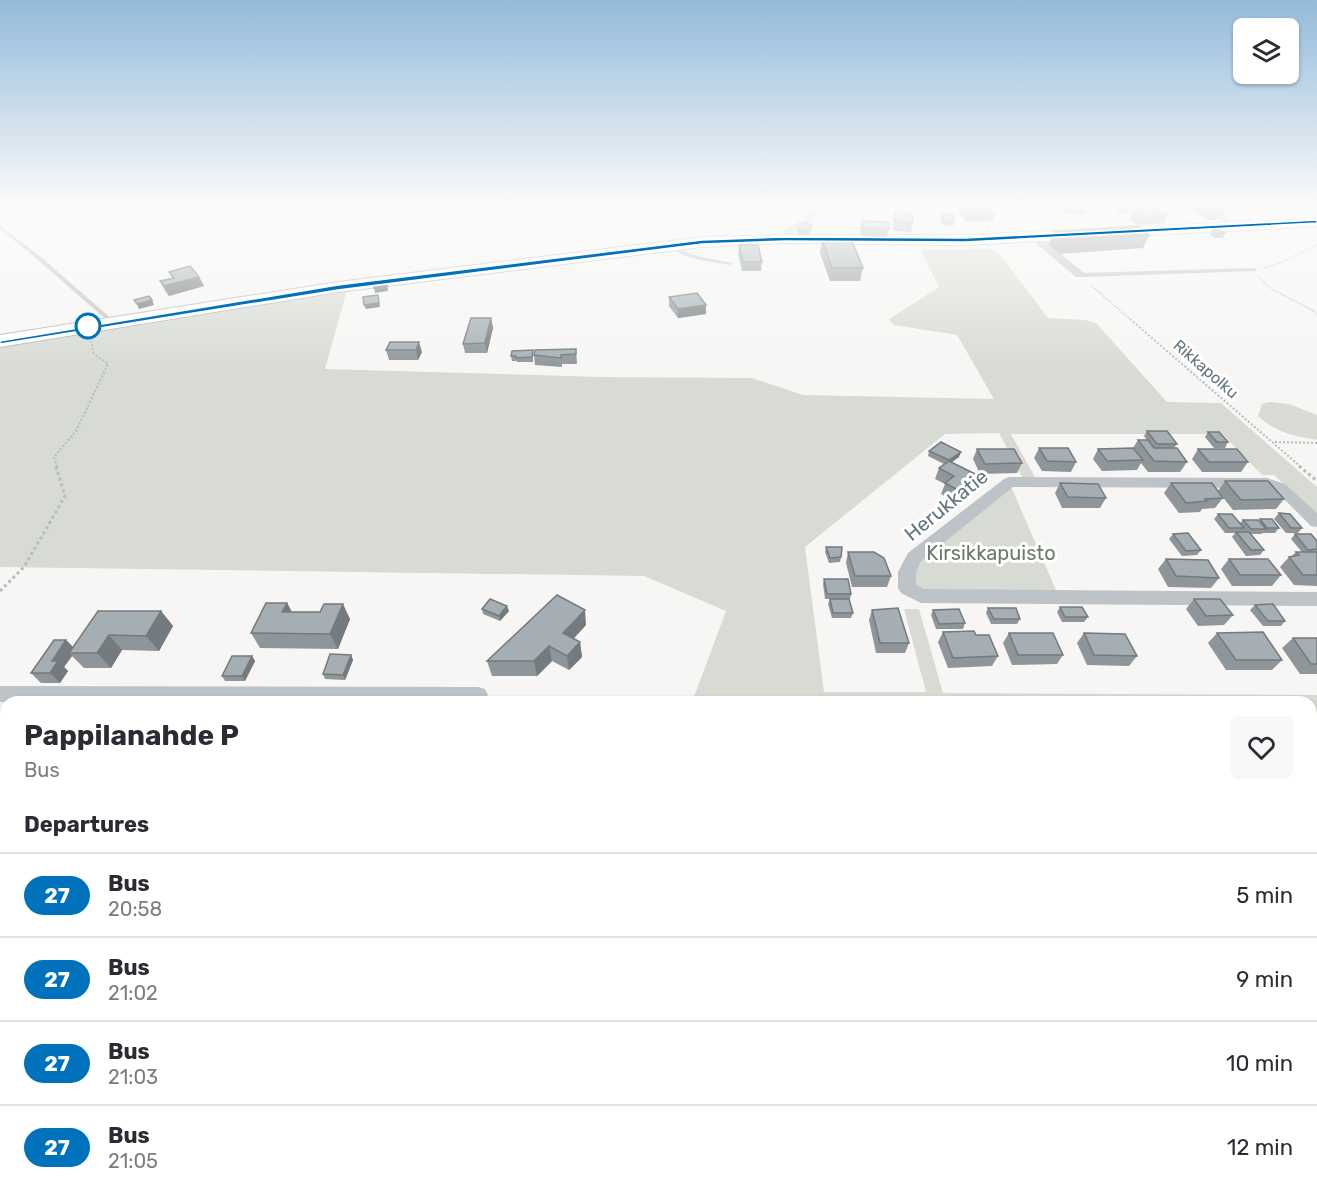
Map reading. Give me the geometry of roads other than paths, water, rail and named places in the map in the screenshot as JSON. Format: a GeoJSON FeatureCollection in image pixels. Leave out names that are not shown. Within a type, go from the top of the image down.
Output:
{"type":"FeatureCollection","features":[{"type":"Feature","properties":{"kind":"main road"},"geometry":{"type":"LineString","coordinates":[[0,341],[358,285],[553,260]]}},
{"type":"Feature","properties":{"kind":"street"},"geometry":{"type":"LineString","coordinates":[[1063,260],[1080,274]]}},
{"type":"Feature","properties":{"kind":"street","name":"Herukkatie"},"geometry":{"type":"LineString","coordinates":[[1317,522],[1281,487],[1267,483],[1009,482],[914,557],[907,572],[907,588],[921,596],[1317,599]]}},
{"type":"Feature","properties":{"kind":"street"},"geometry":{"type":"LineString","coordinates":[[0,694],[478,695]]}},
{"type":"Feature","properties":{"kind":"lane"},"geometry":{"type":"LineString","coordinates":[[41,260],[112,322]]}},
{"type":"Feature","properties":{"kind":"lane"},"geometry":{"type":"LineString","coordinates":[[716,260],[730,263]]}},
{"type":"Feature","properties":{"kind":"lane"},"geometry":{"type":"LineString","coordinates":[[1080,274],[1254,270]]}},
{"type":"Feature","properties":{"kind":"park label","name":"Kirsikkapuisto"},"geometry":{"type":"Point","coordinates":[991,553]}}]}
